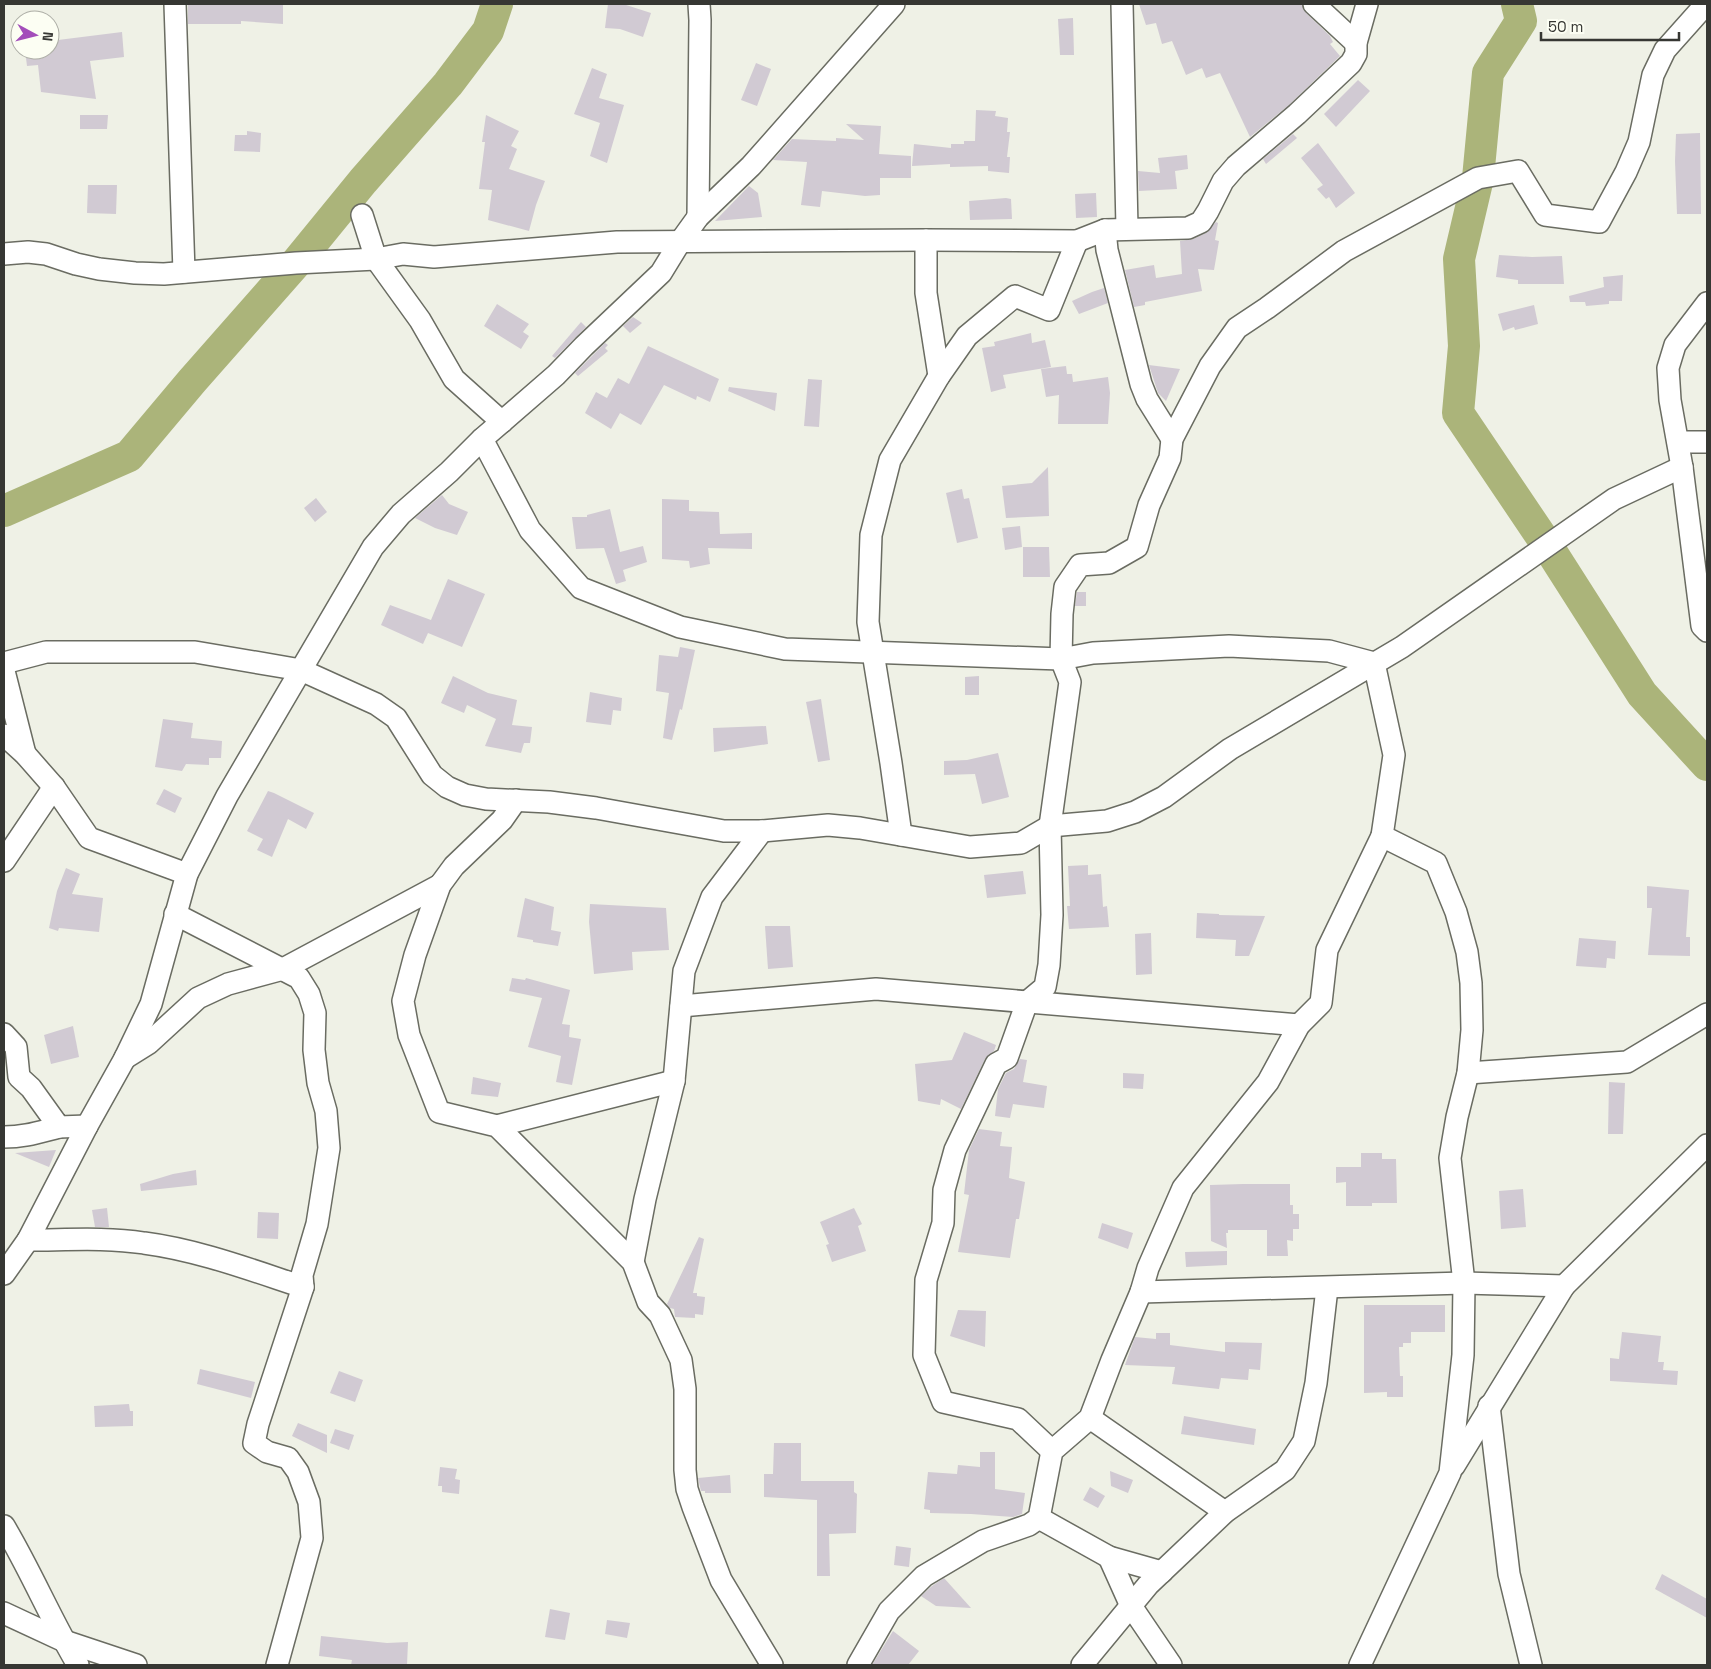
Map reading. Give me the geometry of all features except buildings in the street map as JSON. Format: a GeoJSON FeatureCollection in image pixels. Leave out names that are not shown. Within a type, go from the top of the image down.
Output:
{"type":"FeatureCollection","features":[{"type":"Feature","properties":{"kind":"street"},"geometry":{"type":"LineString","coordinates":[[175,4],[184,272]]}},
{"type":"Feature","properties":{"kind":"street"},"geometry":{"type":"LineString","coordinates":[[698,217],[699,4]]}},
{"type":"Feature","properties":{"kind":"street"},"geometry":{"type":"LineString","coordinates":[[4,1274],[28,1240],[125,1058],[151,1004],[188,874],[227,796],[373,547],[401,514],[449,472],[482,439],[556,375],[661,273],[698,217],[751,166],[894,4]]}},
{"type":"Feature","properties":{"kind":"street"},"geometry":{"type":"LineString","coordinates":[[1122,4],[1127,228]]}},
{"type":"Feature","properties":{"kind":"street"},"geometry":{"type":"LineString","coordinates":[[1314,4],[1356,43]]}},
{"type":"Feature","properties":{"kind":"street"},"geometry":{"type":"LineString","coordinates":[[4,254],[28,252],[46,254],[76,264],[135,273],[184,272],[376,259],[403,254],[434,257],[617,242],[1077,241],[1105,230],[1188,228],[1201,222],[1223,182],[1232,171],[1256,148],[1298,114],[1351,62],[1356,54],[1356,43],[1367,4]]}},
{"type":"Feature","properties":{"kind":"street"},"geometry":{"type":"LineString","coordinates":[[1052,1451],[1018,1419],[943,1402],[924,1355],[926,1280],[943,1223],[944,1190],[955,1150],[996,1064],[1007,1058],[1027,1002],[1045,987],[1049,965],[1052,915],[1050,826],[1070,682],[1061,659],[1065,587],[1080,565],[1109,563],[1137,547],[1149,506],[1170,458],[1172,439],[1210,366],[1237,328],[1344,251],[1478,178],[1518,171],[1545,215],[1599,222],[1626,172],[1638,142],[1653,75],[1665,50],[1706,4]]}},
{"type":"Feature","properties":{"kind":"street"},"geometry":{"type":"LineString","coordinates":[[362,216],[376,259],[420,320],[454,379],[502,422]]}},
{"type":"Feature","properties":{"kind":"street"},"geometry":{"type":"LineString","coordinates":[[1105,230],[1107,250],[1141,384],[1147,399],[1172,439]]}},
{"type":"Feature","properties":{"kind":"street"},"geometry":{"type":"LineString","coordinates":[[926,240],[926,293],[938,376]]}},
{"type":"Feature","properties":{"kind":"street"},"geometry":{"type":"LineString","coordinates":[[901,835],[868,622],[871,534],[890,460],[938,376],[967,336],[1015,296],[1049,310],[1077,241]]}},
{"type":"Feature","properties":{"kind":"street"},"geometry":{"type":"LineString","coordinates":[[1707,303],[1675,345],[1668,368],[1670,400],[1682,467],[1702,626],[1707,631]]}},
{"type":"Feature","properties":{"kind":"street"},"geometry":{"type":"LineString","coordinates":[[482,439],[530,530],[580,588],[680,627],[785,649],[1061,659],[1093,653],[1229,646],[1329,651],[1374,664]]}},
{"type":"Feature","properties":{"kind":"street"},"geometry":{"type":"LineString","coordinates":[[1678,442],[1707,442]]}},
{"type":"Feature","properties":{"kind":"street"},"geometry":{"type":"LineString","coordinates":[[4,663],[46,652],[195,652],[301,670],[376,704],[396,718],[432,775],[447,787],[465,795],[486,799],[549,802],[596,808],[724,831],[762,831],[828,826],[860,828],[970,846],[1021,843],[1050,826],[1107,821],[1135,812],[1164,797],[1230,749],[1402,647],[1614,499],[1682,467]]}},
{"type":"Feature","properties":{"kind":"street"},"geometry":{"type":"LineString","coordinates":[[858,1665],[889,1611],[924,1576],[983,1541],[1029,1525],[1039,1518],[1052,1451],[1090,1418],[1141,1292],[1148,1268],[1183,1188],[1268,1082],[1299,1025],[1320,1003],[1327,950],[1382,836],[1394,755],[1374,664]]}},
{"type":"Feature","properties":{"kind":"street"},"geometry":{"type":"LineString","coordinates":[[4,671],[25,754]]}},
{"type":"Feature","properties":{"kind":"street"},"geometry":{"type":"LineString","coordinates":[[4,735],[25,754],[54,787],[89,838],[188,874]]}},
{"type":"Feature","properties":{"kind":"street"},"geometry":{"type":"LineString","coordinates":[[4,861],[54,787]]}},
{"type":"Feature","properties":{"kind":"street"},"geometry":{"type":"LineString","coordinates":[[516,800],[502,820],[459,860],[440,885],[415,955],[403,1001],[409,1035],[439,1112],[497,1126],[674,1081]]}},
{"type":"Feature","properties":{"kind":"street"},"geometry":{"type":"LineString","coordinates":[[633,1262],[674,1081],[684,971],[712,897],[762,831]]}},
{"type":"Feature","properties":{"kind":"street"},"geometry":{"type":"LineString","coordinates":[[1382,836],[1436,863],[1456,912],[1467,952],[1471,983],[1472,1030],[1468,1074],[1456,1117],[1450,1158],[1464,1283],[1464,1355],[1450,1473]]}},
{"type":"Feature","properties":{"kind":"street"},"geometry":{"type":"LineString","coordinates":[[125,1058],[148,1043],[198,998],[228,984],[283,969],[440,885]]}},
{"type":"Feature","properties":{"kind":"street"},"geometry":{"type":"LineString","coordinates":[[176,914],[299,978],[309,994],[315,1012],[314,1050],[318,1083],[326,1111],[329,1148],[317,1224],[302,1275],[303,1287],[258,1424],[254,1443],[267,1452],[288,1458],[298,1472],[308,1502],[312,1538],[277,1665]]}},
{"type":"Feature","properties":{"kind":"street"},"geometry":{"type":"LineString","coordinates":[[681,1006],[876,990],[1299,1025]]}},
{"type":"Feature","properties":{"kind":"street"},"geometry":{"type":"LineString","coordinates":[[1468,1074],[1628,1062],[1707,1014]]}},
{"type":"Feature","properties":{"kind":"street"},"geometry":{"type":"LineString","coordinates":[[4,1034],[16,1047],[19,1077],[31,1088],[58,1127]]}},
{"type":"Feature","properties":{"kind":"street"},"geometry":{"type":"LineString","coordinates":[[4,1137],[32,1135],[58,1127],[88,1126]]}},
{"type":"Feature","properties":{"kind":"street"},"geometry":{"type":"LineString","coordinates":[[497,1126],[633,1262],[648,1302],[660,1315],[682,1360],[685,1389],[687,1489],[693,1508],[721,1580],[772,1665]]}},
{"type":"Feature","properties":{"kind":"street"},"geometry":{"type":"LineString","coordinates":[[1360,1665],[1450,1473],[1489,1406],[1564,1286],[1707,1145]]}},
{"type":"Feature","properties":{"kind":"street"},"geometry":{"type":"LineString","coordinates":[[28,1240],[142,1242],[180,1249],[303,1287]]}},
{"type":"Feature","properties":{"kind":"street"},"geometry":{"type":"LineString","coordinates":[[1141,1292],[1464,1283],[1564,1286]]}},
{"type":"Feature","properties":{"kind":"street"},"geometry":{"type":"LineString","coordinates":[[1082,1665],[1162,1572],[1226,1512],[1286,1470],[1304,1441],[1316,1383],[1327,1288]]}},
{"type":"Feature","properties":{"kind":"street"},"geometry":{"type":"LineString","coordinates":[[1489,1406],[1509,1574],[1531,1665]]}},
{"type":"Feature","properties":{"kind":"street"},"geometry":{"type":"LineString","coordinates":[[1090,1418],[1226,1512]]}},
{"type":"Feature","properties":{"kind":"street"},"geometry":{"type":"LineString","coordinates":[[1039,1518],[1110,1557],[1162,1572]]}},
{"type":"Feature","properties":{"kind":"street"},"geometry":{"type":"LineString","coordinates":[[4,1526],[18,1548],[64,1641],[78,1665]]}},
{"type":"Feature","properties":{"kind":"street"},"geometry":{"type":"LineString","coordinates":[[1110,1557],[1131,1606],[1172,1665]]}},
{"type":"Feature","properties":{"kind":"street"},"geometry":{"type":"LineString","coordinates":[[4,1613],[64,1641],[136,1665]]}},
{"type":"Feature","properties":{"kind":"waterway"},"geometry":{"type":"LineString","coordinates":[[4,511],[129,456],[448,84],[488,31],[497,4]]}},
{"type":"Feature","properties":{"kind":"waterway"},"geometry":{"type":"LineString","coordinates":[[1517,4],[1521,21],[1488,73],[1478,178],[1459,259],[1464,346],[1458,413],[1547,545],[1642,694],[1707,765]]}}]}
